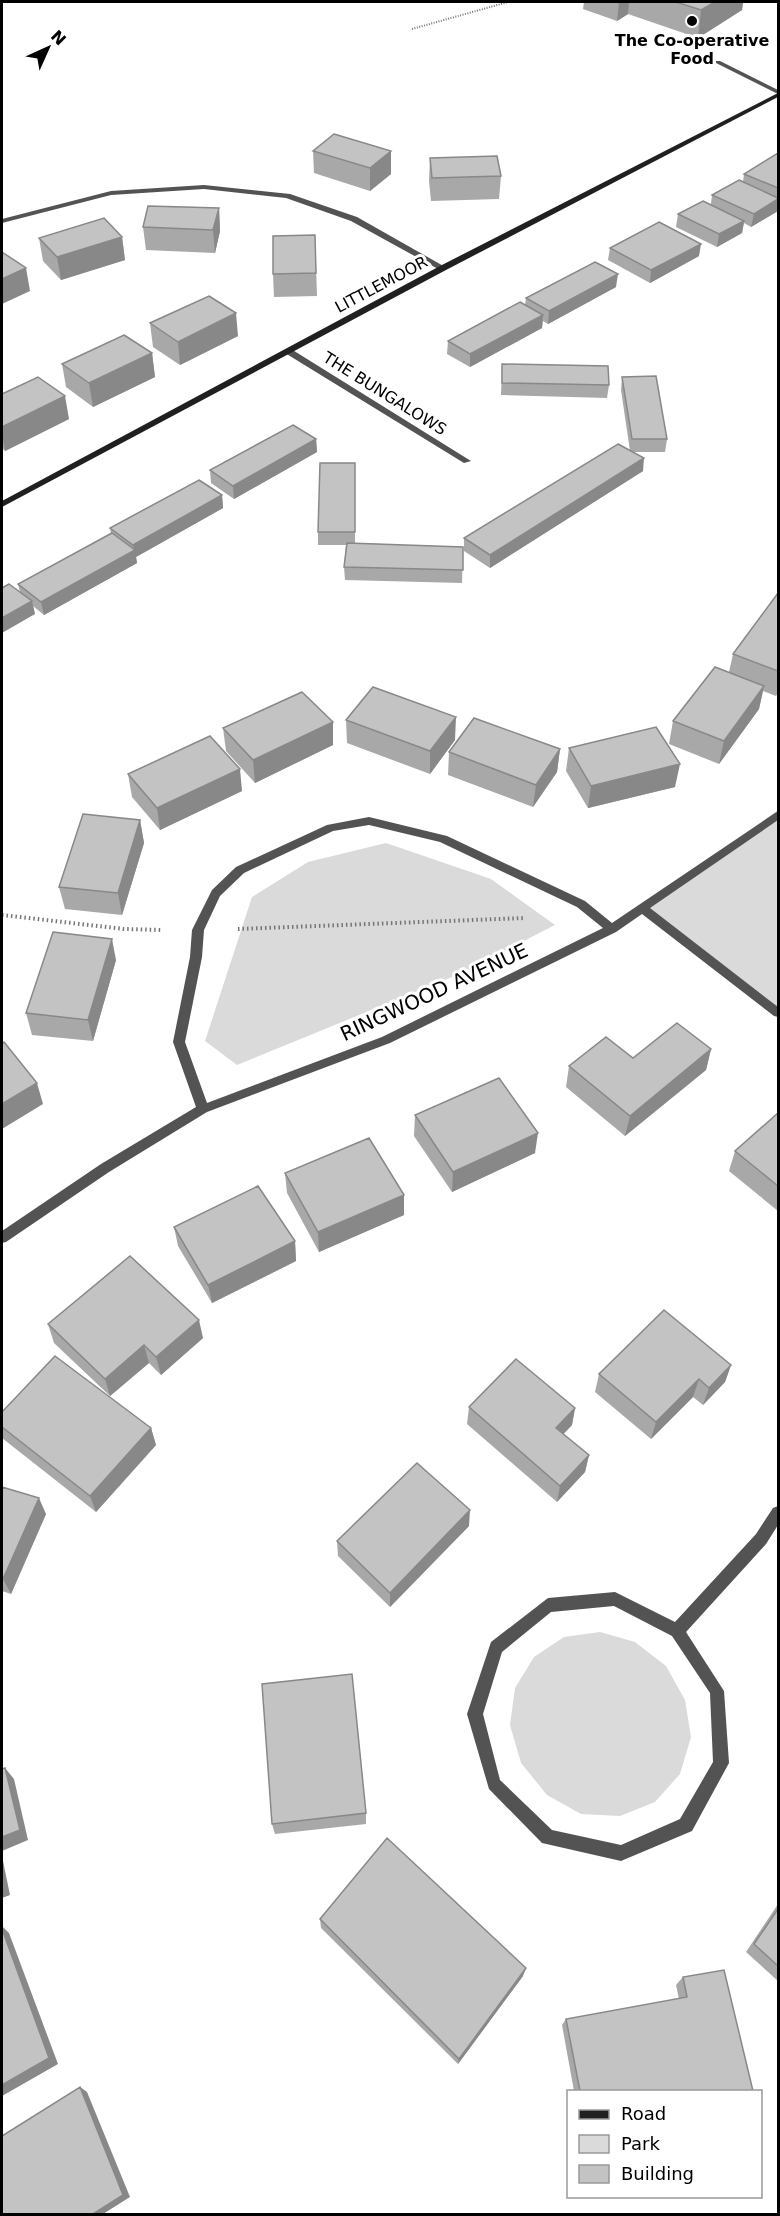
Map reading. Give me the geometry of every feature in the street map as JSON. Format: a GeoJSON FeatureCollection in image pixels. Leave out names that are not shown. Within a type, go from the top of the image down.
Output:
{"type":"FeatureCollection","features":[{"type":"Feature","properties":{"kind":"main road","name":"LITTLEMOOR"},"geometry":{"type":"LineString","coordinates":[[2,504],[443,268],[778,94]]}},
{"type":"Feature","properties":{"kind":"street"},"geometry":{"type":"LineString","coordinates":[[718,62],[778,94]]}},
{"type":"Feature","properties":{"kind":"street"},"geometry":{"type":"LineString","coordinates":[[2,221],[111,193],[204,187],[287,196],[354,219],[443,268]]}},
{"type":"Feature","properties":{"kind":"street","name":"THE BUNGALOWS"},"geometry":{"type":"LineString","coordinates":[[288,351],[467,461]]}},
{"type":"Feature","properties":{"kind":"street","name":"RINGWOOD AVENUE"},"geometry":{"type":"LineString","coordinates":[[2,1238],[105,1168],[203,1109],[386,1040],[612,928],[644,909],[778,815]]}},
{"type":"Feature","properties":{"kind":"street"},"geometry":{"type":"LineString","coordinates":[[203,1109],[179,1042],[196,957],[198,930],[216,893],[240,870],[331,828],[369,821],[443,839],[581,904],[612,928]]}},
{"type":"Feature","properties":{"kind":"street"},"geometry":{"type":"LineString","coordinates":[[644,909],[778,1013]]}},
{"type":"Feature","properties":{"kind":"street"},"geometry":{"type":"LineString","coordinates":[[677,1631],[761,1539],[778,1513]]}},
{"type":"Feature","properties":{"kind":"street"},"geometry":{"type":"LineString","coordinates":[[615,1599],[677,1631],[717,1690],[722,1763],[686,1825],[621,1853],[549,1837],[494,1784],[475,1714],[496,1647],[548,1605],[615,1599]]}},
{"type":"Feature","properties":{"kind":"path"},"geometry":{"type":"LineString","coordinates":[[412,29],[508,2]]}},
{"type":"Feature","properties":{"kind":"path"},"geometry":{"type":"LineString","coordinates":[[2,915],[124,929],[198,930],[539,917],[581,904]]}},
{"type":"Feature","properties":{"kind":"green space"},"geometry":{"type":"Polygon","coordinates":[[[778,810],[778,1013],[644,909],[778,810]]]}},
{"type":"Feature","properties":{"kind":"green space"},"geometry":{"type":"Polygon","coordinates":[[[386,843],[491,879],[555,925],[457,975],[237,1065],[205,1041],[252,897],[308,862],[386,843]]]}},
{"type":"Feature","properties":{"kind":"green space"},"geometry":{"type":"Polygon","coordinates":[[[600,1632],[635,1642],[666,1666],[685,1700],[691,1737],[680,1774],[655,1802],[620,1816],[581,1814],[547,1795],[521,1763],[510,1725],[515,1688],[534,1657],[564,1637],[600,1632]]]}},
{"type":"Feature","properties":{"kind":"building"},"geometry":{"type":"Polygon","coordinates":[[[676,2],[715,2],[701,10],[676,2]]]}},
{"type":"Feature","properties":{"kind":"building"},"geometry":{"type":"Polygon","coordinates":[[[334,134],[391,151],[370,168],[313,151],[334,134]]]}},
{"type":"Feature","properties":{"kind":"building"},"geometry":{"type":"Polygon","coordinates":[[[778,153],[778,188],[744,174],[778,153]]]}},
{"type":"Feature","properties":{"kind":"building"},"geometry":{"type":"Polygon","coordinates":[[[497,156],[501,176],[432,178],[430,158],[497,156]]]}},
{"type":"Feature","properties":{"kind":"building"},"geometry":{"type":"Polygon","coordinates":[[[739,180],[778,199],[754,214],[712,195],[739,180]]]}},
{"type":"Feature","properties":{"kind":"building"},"geometry":{"type":"Polygon","coordinates":[[[703,201],[744,221],[719,234],[678,214],[703,201]]]}},
{"type":"Feature","properties":{"kind":"building"},"geometry":{"type":"Polygon","coordinates":[[[148,206],[219,208],[213,230],[143,227],[148,206]]]}},
{"type":"Feature","properties":{"kind":"building"},"geometry":{"type":"Polygon","coordinates":[[[104,218],[122,237],[57,257],[39,238],[104,218]]]}},
{"type":"Feature","properties":{"kind":"building"},"geometry":{"type":"Polygon","coordinates":[[[659,222],[701,244],[651,270],[610,248],[659,222]]]}},
{"type":"Feature","properties":{"kind":"building"},"geometry":{"type":"Polygon","coordinates":[[[315,235],[316,273],[273,274],[273,236],[315,235]]]}},
{"type":"Feature","properties":{"kind":"building"},"geometry":{"type":"Polygon","coordinates":[[[2,252],[26,268],[2,279],[2,252]]]}},
{"type":"Feature","properties":{"kind":"building"},"geometry":{"type":"Polygon","coordinates":[[[595,262],[618,274],[549,311],[526,298],[595,262]]]}},
{"type":"Feature","properties":{"kind":"building"},"geometry":{"type":"Polygon","coordinates":[[[209,296],[236,313],[178,342],[150,323],[209,296]]]}},
{"type":"Feature","properties":{"kind":"building"},"geometry":{"type":"Polygon","coordinates":[[[520,302],[543,315],[470,354],[448,341],[520,302]]]}},
{"type":"Feature","properties":{"kind":"building"},"geometry":{"type":"Polygon","coordinates":[[[124,335],[152,353],[89,383],[62,364],[124,335]]]}},
{"type":"Feature","properties":{"kind":"building"},"geometry":{"type":"Polygon","coordinates":[[[502,364],[608,366],[609,385],[502,383],[502,364]]]}},
{"type":"Feature","properties":{"kind":"building"},"geometry":{"type":"Polygon","coordinates":[[[656,376],[667,439],[632,439],[622,377],[656,376]]]}},
{"type":"Feature","properties":{"kind":"building"},"geometry":{"type":"Polygon","coordinates":[[[38,377],[65,396],[2,427],[2,394],[38,377]]]}},
{"type":"Feature","properties":{"kind":"building"},"geometry":{"type":"Polygon","coordinates":[[[293,425],[316,439],[233,486],[210,470],[293,425]]]}},
{"type":"Feature","properties":{"kind":"building"},"geometry":{"type":"Polygon","coordinates":[[[618,444],[644,458],[490,555],[464,538],[618,444]]]}},
{"type":"Feature","properties":{"kind":"building"},"geometry":{"type":"Polygon","coordinates":[[[320,463],[355,463],[355,532],[318,532],[320,463]]]}},
{"type":"Feature","properties":{"kind":"building"},"geometry":{"type":"Polygon","coordinates":[[[199,480],[222,495],[133,545],[110,528],[199,480]]]}},
{"type":"Feature","properties":{"kind":"building"},"geometry":{"type":"Polygon","coordinates":[[[112,533],[135,550],[41,602],[18,584],[112,533]]]}},
{"type":"Feature","properties":{"kind":"building"},"geometry":{"type":"Polygon","coordinates":[[[347,543],[463,547],[463,570],[344,567],[347,543]]]}},
{"type":"Feature","properties":{"kind":"building"},"geometry":{"type":"Polygon","coordinates":[[[9,584],[32,601],[2,618],[2,588],[9,584]]]}},
{"type":"Feature","properties":{"kind":"building"},"geometry":{"type":"Polygon","coordinates":[[[778,593],[778,671],[733,654],[778,593]]]}},
{"type":"Feature","properties":{"kind":"building"},"geometry":{"type":"Polygon","coordinates":[[[715,667],[764,686],[724,741],[673,721],[715,667]]]}},
{"type":"Feature","properties":{"kind":"building"},"geometry":{"type":"Polygon","coordinates":[[[373,687],[456,717],[430,751],[346,720],[373,687]]]}},
{"type":"Feature","properties":{"kind":"building"},"geometry":{"type":"Polygon","coordinates":[[[302,692],[333,722],[253,760],[223,728],[302,692]]]}},
{"type":"Feature","properties":{"kind":"building"},"geometry":{"type":"Polygon","coordinates":[[[474,718],[560,749],[536,785],[449,752],[474,718]]]}},
{"type":"Feature","properties":{"kind":"building"},"geometry":{"type":"Polygon","coordinates":[[[656,727],[680,764],[591,786],[569,748],[656,727]]]}},
{"type":"Feature","properties":{"kind":"building"},"geometry":{"type":"Polygon","coordinates":[[[210,736],[240,769],[157,808],[128,774],[210,736]]]}},
{"type":"Feature","properties":{"kind":"building"},"geometry":{"type":"Polygon","coordinates":[[[83,814],[140,820],[118,893],[59,887],[83,814]]]}},
{"type":"Feature","properties":{"kind":"building"},"geometry":{"type":"Polygon","coordinates":[[[53,932],[112,939],[88,1020],[26,1013],[53,932]]]}},
{"type":"Feature","properties":{"kind":"building"},"geometry":{"type":"Polygon","coordinates":[[[677,1023],[711,1049],[630,1116],[569,1066],[606,1037],[633,1058],[677,1023]]]}},
{"type":"Feature","properties":{"kind":"building"},"geometry":{"type":"Polygon","coordinates":[[[4,1042],[37,1083],[2,1104],[2,1044],[4,1042]]]}},
{"type":"Feature","properties":{"kind":"building"},"geometry":{"type":"Polygon","coordinates":[[[499,1078],[538,1133],[453,1172],[415,1115],[499,1078]]]}},
{"type":"Feature","properties":{"kind":"building"},"geometry":{"type":"Polygon","coordinates":[[[778,1113],[778,1186],[735,1151],[778,1113]]]}},
{"type":"Feature","properties":{"kind":"building"},"geometry":{"type":"Polygon","coordinates":[[[369,1138],[404,1195],[318,1232],[285,1173],[369,1138]]]}},
{"type":"Feature","properties":{"kind":"building"},"geometry":{"type":"Polygon","coordinates":[[[258,1186],[295,1241],[208,1285],[174,1227],[258,1186]]]}},
{"type":"Feature","properties":{"kind":"building"},"geometry":{"type":"Polygon","coordinates":[[[130,1256],[199,1320],[156,1357],[144,1345],[105,1379],[48,1324],[130,1256]]]}},
{"type":"Feature","properties":{"kind":"building"},"geometry":{"type":"Polygon","coordinates":[[[664,1310],[731,1365],[709,1388],[699,1379],[656,1422],[599,1374],[664,1310]]]}},
{"type":"Feature","properties":{"kind":"building"},"geometry":{"type":"Polygon","coordinates":[[[55,1356],[151,1428],[90,1496],[2,1427],[2,1412],[55,1356]]]}},
{"type":"Feature","properties":{"kind":"building"},"geometry":{"type":"Polygon","coordinates":[[[516,1359],[575,1408],[556,1428],[589,1455],[560,1486],[469,1407],[516,1359]]]}},
{"type":"Feature","properties":{"kind":"building"},"geometry":{"type":"Polygon","coordinates":[[[417,1463],[470,1510],[390,1593],[337,1541],[417,1463]]]}},
{"type":"Feature","properties":{"kind":"building"},"geometry":{"type":"Polygon","coordinates":[[[2,1487],[39,1498],[3,1579],[2,1578],[2,1487]]]}},
{"type":"Feature","properties":{"kind":"building"},"geometry":{"type":"Polygon","coordinates":[[[352,1674],[366,1813],[272,1824],[262,1684],[352,1674]]]}},
{"type":"Feature","properties":{"kind":"building"},"geometry":{"type":"Polygon","coordinates":[[[5,1768],[20,1830],[2,1837],[2,1769],[5,1768]]]}},
{"type":"Feature","properties":{"kind":"building"},"geometry":{"type":"Polygon","coordinates":[[[387,1838],[526,1968],[459,2059],[320,1919],[387,1838]]]}},
{"type":"Feature","properties":{"kind":"building"},"geometry":{"type":"Polygon","coordinates":[[[778,1909],[778,1966],[754,1944],[778,1909]]]}},
{"type":"Feature","properties":{"kind":"building"},"geometry":{"type":"Polygon","coordinates":[[[2,1929],[49,2058],[2,2085],[2,1929]]]}},
{"type":"Feature","properties":{"kind":"building"},"geometry":{"type":"Polygon","coordinates":[[[724,1970],[753,2090],[580,2090],[566,2019],[687,1997],[683,1977],[724,1970]]]}},
{"type":"Feature","properties":{"kind":"building"},"geometry":{"type":"Polygon","coordinates":[[[80,2087],[123,2195],[93,2214],[2,2214],[2,2136],[80,2087]]]}},
{"type":"Feature","properties":{"kind":"place","name":"The Co-operative Food"},"geometry":{"type":"Point","coordinates":[692,21]}}]}
